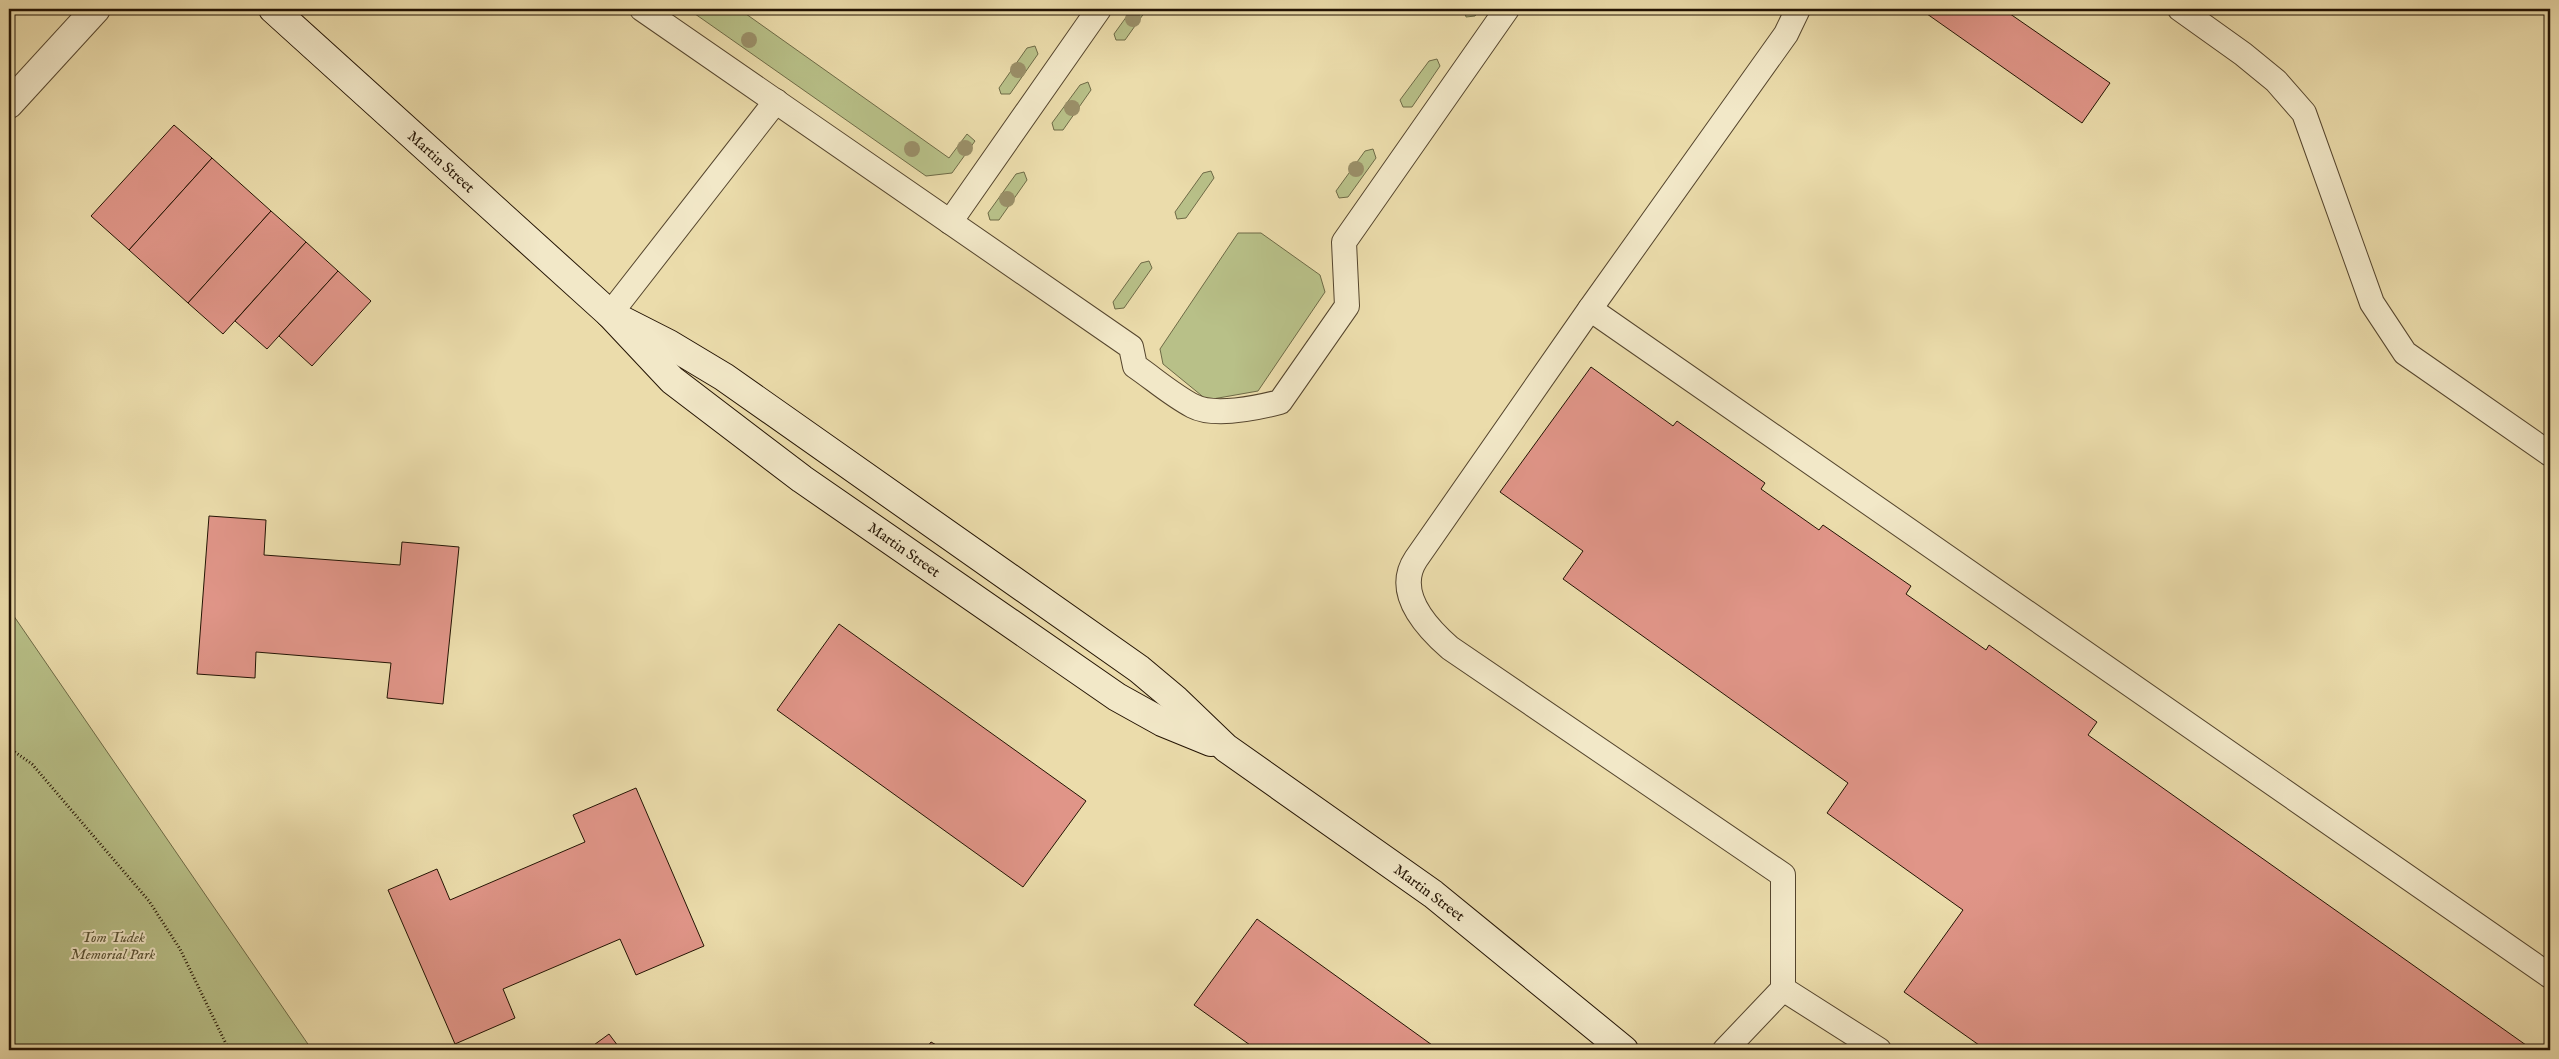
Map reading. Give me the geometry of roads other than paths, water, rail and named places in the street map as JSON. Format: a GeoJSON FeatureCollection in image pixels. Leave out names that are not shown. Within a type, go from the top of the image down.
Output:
{"type":"FeatureCollection","features":[{"type":"Feature","properties":{"kind":"street"},"geometry":{"type":"LineString","coordinates":[[9,104],[96,9]]}},
{"type":"Feature","properties":{"kind":"street","name":"Martin Street"},"geometry":{"type":"LineString","coordinates":[[273,9],[610,314],[672,380],[802,480],[1117,697],[1162,722],[1226,748]]}},
{"type":"Feature","properties":{"kind":"street","name":"Martin Street"},"geometry":{"type":"LineString","coordinates":[[610,314],[669,344],[724,376],[1139,669],[1176,700],[1226,748],[1433,894],[1624,1050]]}},
{"type":"Feature","properties":{"kind":"lane"},"geometry":{"type":"LineString","coordinates":[[642,9],[1131,347],[1135,366],[1193,406],[1210,412],[1261,407],[1280,402],[1347,306],[1344,242],[1507,9]]}},
{"type":"Feature","properties":{"kind":"lane"},"geometry":{"type":"LineString","coordinates":[[950,222],[1099,9]]}},
{"type":"Feature","properties":{"kind":"lane"},"geometry":{"type":"LineString","coordinates":[[1725,1050],[1783,989],[1783,875],[1450,648],[1422,621],[1412,601],[1409,585],[1410,568],[1590,308],[1786,34],[1798,9]]}},
{"type":"Feature","properties":{"kind":"lane"},"geometry":{"type":"LineString","coordinates":[[2180,9],[2243,54],[2276,81],[2304,113],[2372,303],[2405,353],[2550,454]]}},
{"type":"Feature","properties":{"kind":"lane"},"geometry":{"type":"LineString","coordinates":[[610,314],[776,101]]}},
{"type":"Feature","properties":{"kind":"lane"},"geometry":{"type":"LineString","coordinates":[[1590,308],[2550,976]]}},
{"type":"Feature","properties":{"kind":"lane"},"geometry":{"type":"LineString","coordinates":[[1783,989],[1879,1050]]}},
{"type":"Feature","properties":{"kind":"park label","name":"Tom Tudek Memorial Park"},"geometry":{"type":"Point","coordinates":[113,946]}}]}
